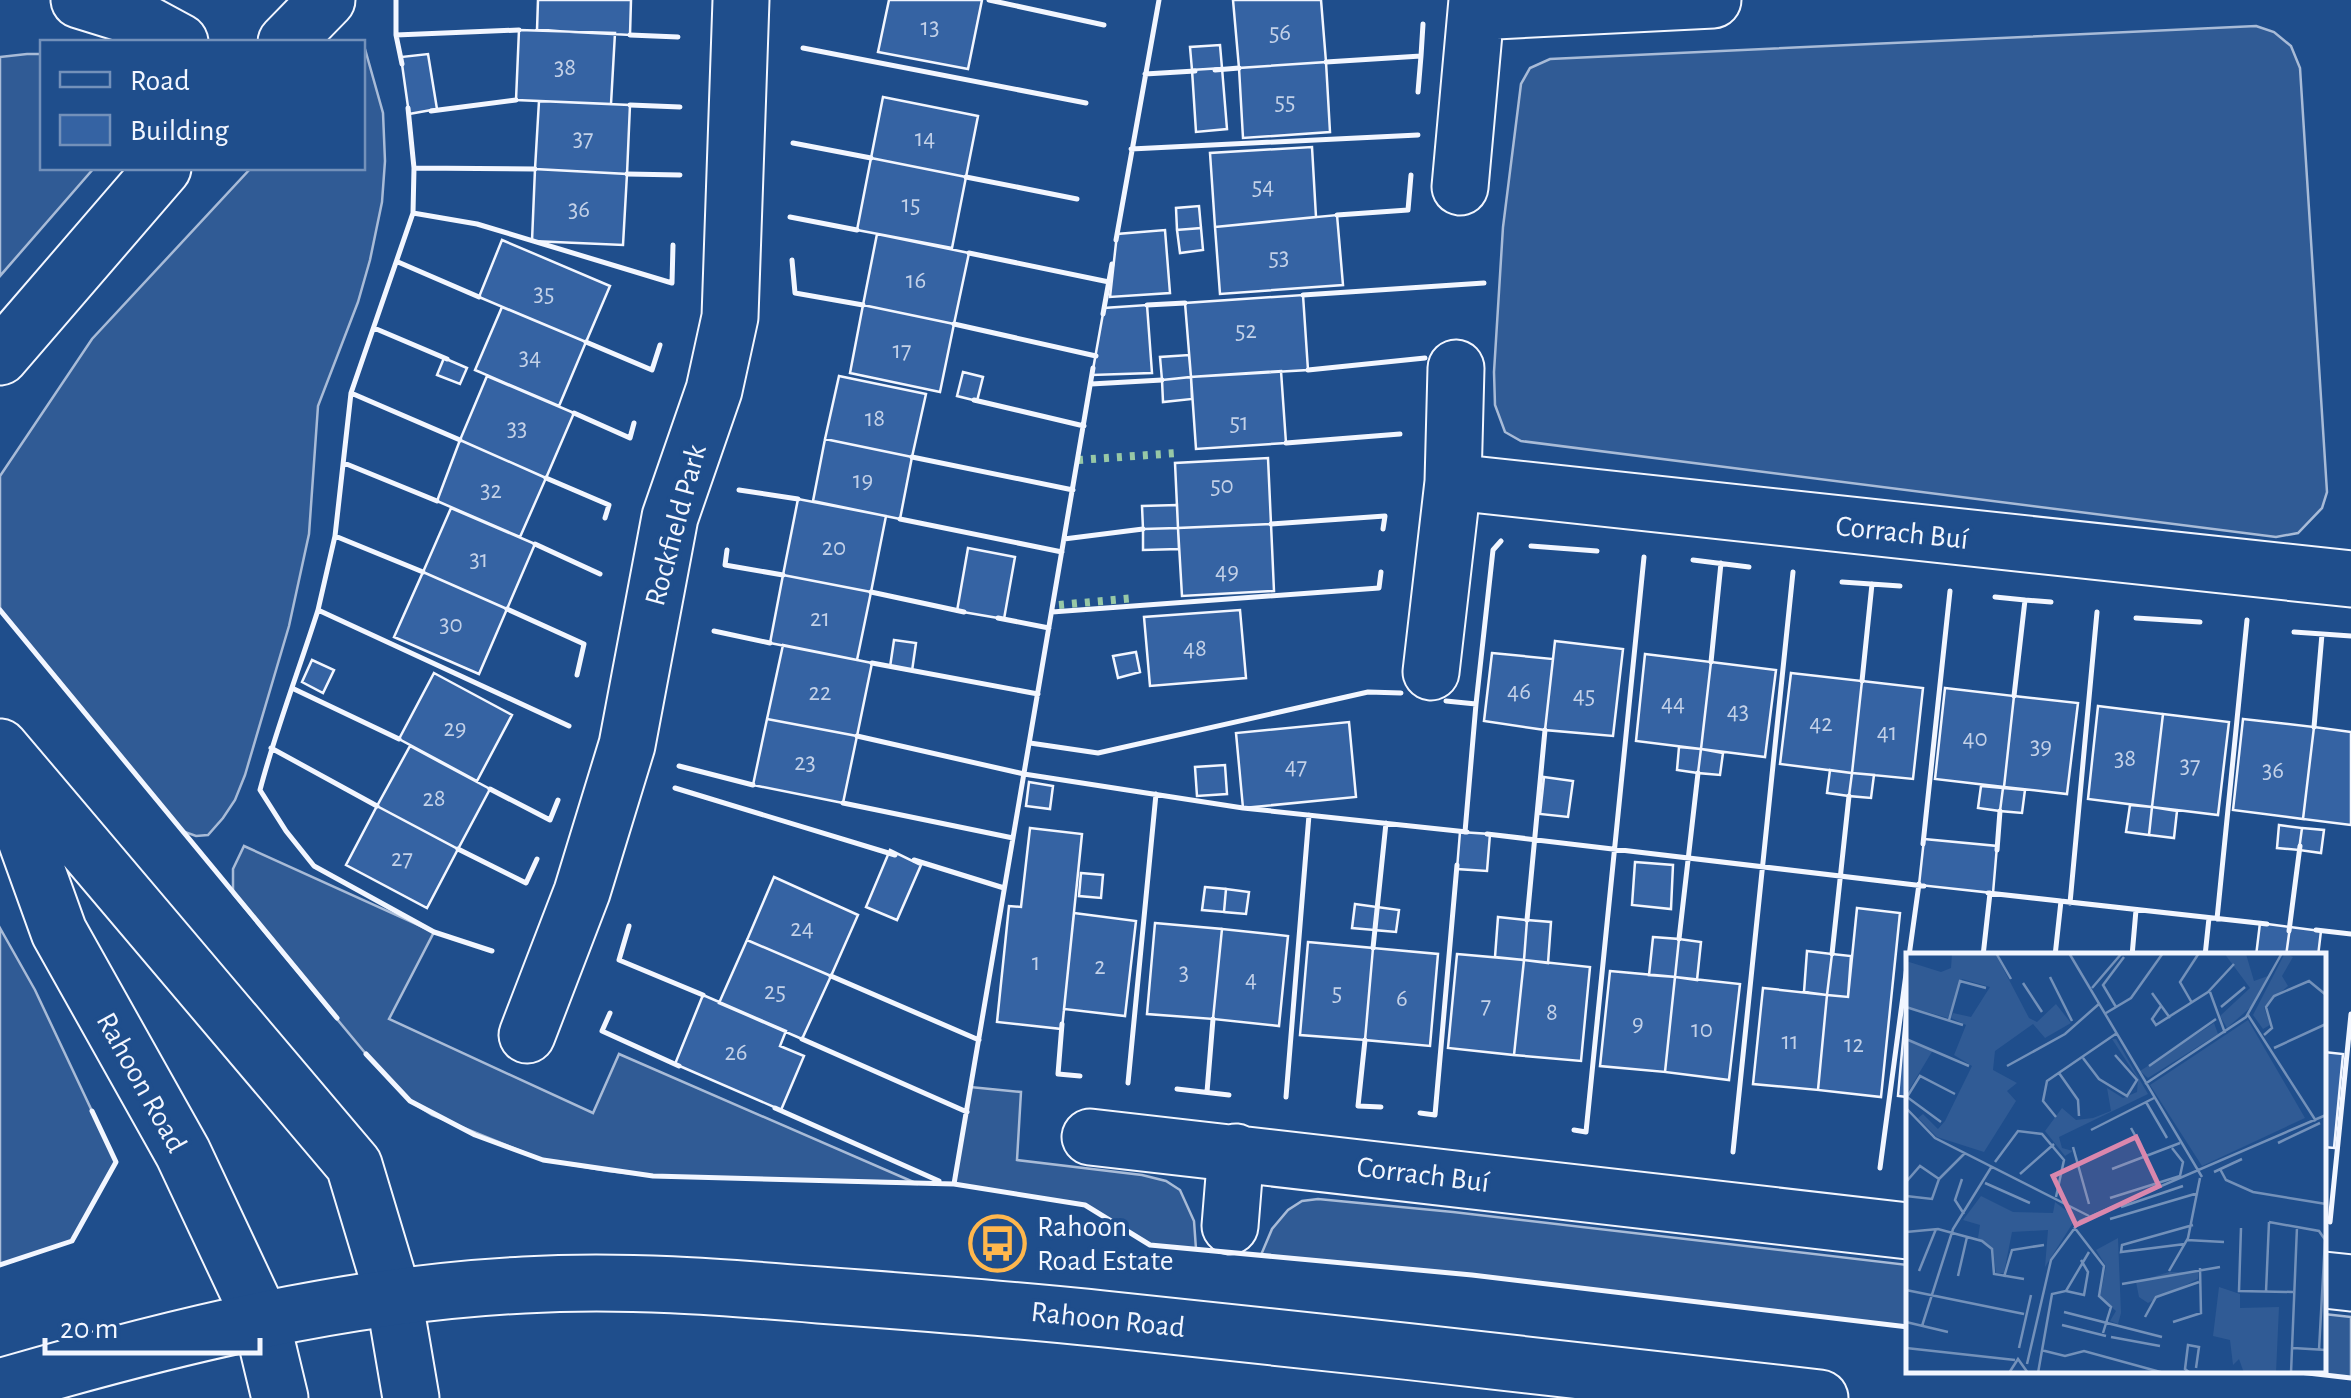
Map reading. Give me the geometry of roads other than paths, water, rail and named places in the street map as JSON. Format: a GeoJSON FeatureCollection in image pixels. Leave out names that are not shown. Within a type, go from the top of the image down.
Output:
{"type":"FeatureCollection","features":[{"type":"Feature","properties":{"kind":"street"},"geometry":{"type":"LineString","coordinates":[[79,0],[134,17],[176,40]]}},
{"type":"Feature","properties":{"kind":"street"},"geometry":{"type":"LineString","coordinates":[[288,40],[326,0]]}},
{"type":"Feature","properties":{"kind":"street","name":"Rockfield Park"},"geometry":{"type":"LineString","coordinates":[[527,1035],[582,892],[627,745],[670,517],[722,360],[730,316],[741,0]]}},
{"type":"Feature","properties":{"kind":"street"},"geometry":{"type":"LineString","coordinates":[[1460,187],[1477,6],[1714,0]]}},
{"type":"Feature","properties":{"kind":"street"},"geometry":{"type":"LineString","coordinates":[[0,357],[161,170]]}},
{"type":"Feature","properties":{"kind":"street"},"geometry":{"type":"LineString","coordinates":[[1431,672],[1453,482],[1456,368]]}},
{"type":"Feature","properties":{"kind":"street","name":"Corrach Buí"},"geometry":{"type":"LineString","coordinates":[[1453,482],[2351,579]]}},
{"type":"Feature","properties":{"kind":"street"},"geometry":{"type":"LineString","coordinates":[[0,747],[354,1166],[394,1298],[411,1398]]}},
{"type":"Feature","properties":{"kind":"street","name":"Rahoon Road"},"geometry":{"type":"LineString","coordinates":[[0,768],[59,932],[183,1153],[262,1319],[280,1398]]}},
{"type":"Feature","properties":{"kind":"street","name":"Corrach Buí"},"geometry":{"type":"LineString","coordinates":[[1090,1137],[1906,1231]]}},
{"type":"Feature","properties":{"kind":"street"},"geometry":{"type":"LineString","coordinates":[[1230,1226],[1236,1152]]}},
{"type":"Feature","properties":{"kind":"street"},"geometry":{"type":"LineString","coordinates":[[2326,1280],[2351,1283]]}},
{"type":"Feature","properties":{"kind":"street","name":"Rahoon Road"},"geometry":{"type":"LineString","coordinates":[[0,1387],[128,1350],[262,1319],[394,1298],[519,1285],[682,1284],[1009,1309],[1530,1363],[1820,1398]]}},
{"type":"Feature","properties":{"kind":"place","name":"Rahoon Road Estate"},"geometry":{"type":"Point","coordinates":[998,1243]}}]}
